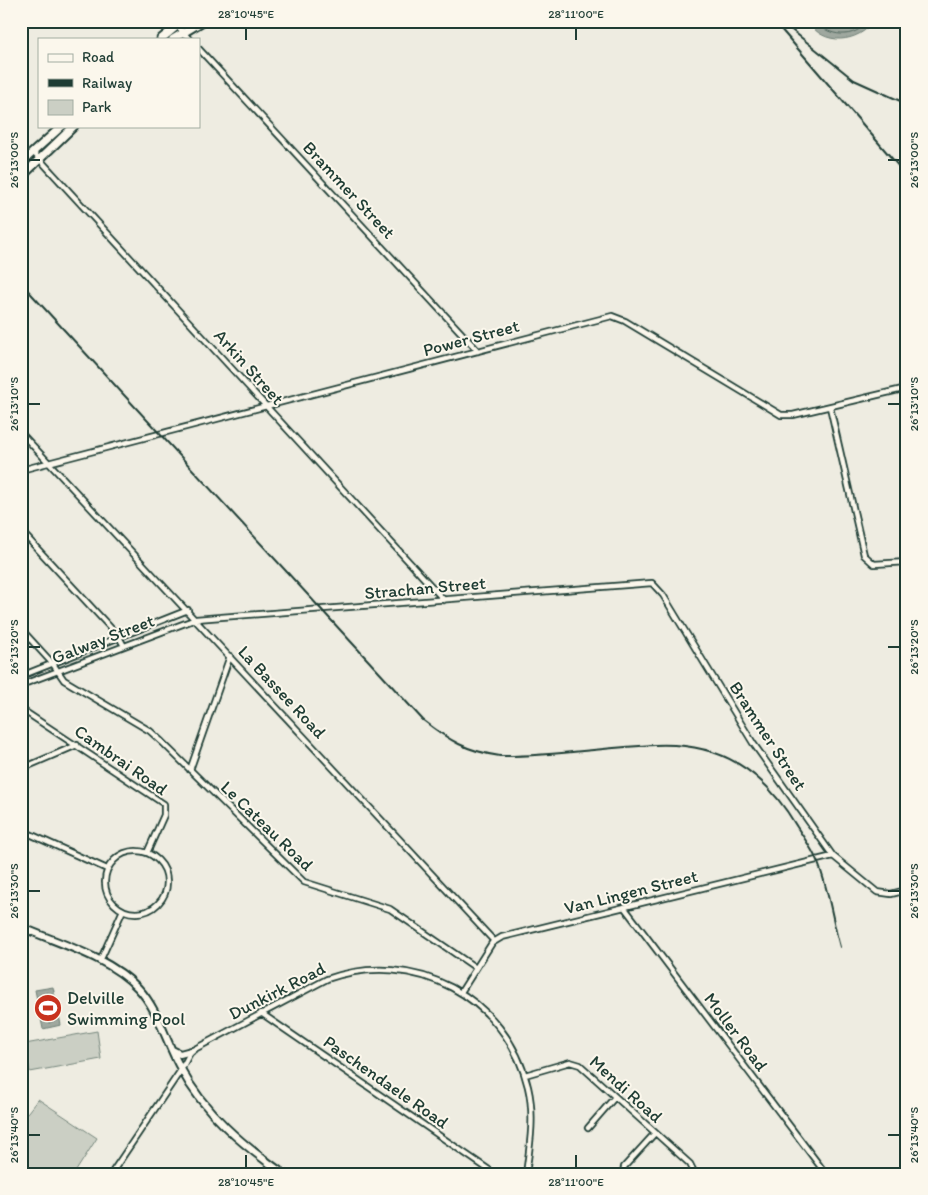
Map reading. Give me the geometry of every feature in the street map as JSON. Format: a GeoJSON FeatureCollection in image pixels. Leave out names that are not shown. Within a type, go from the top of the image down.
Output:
{"type":"FeatureCollection","features":[{"type":"Feature","properties":{"kind":"main road"},"geometry":{"type":"LineString","coordinates":[[174,38],[204,21]]}},
{"type":"Feature","properties":{"kind":"main road"},"geometry":{"type":"LineString","coordinates":[[162,38],[180,23]]}},
{"type":"Feature","properties":{"kind":"main road"},"geometry":{"type":"LineString","coordinates":[[21,163],[60,128]]}},
{"type":"Feature","properties":{"kind":"main road"},"geometry":{"type":"LineString","coordinates":[[21,177],[72,128]]}},
{"type":"Feature","properties":{"kind":"main road"},"geometry":{"type":"LineString","coordinates":[[21,927],[100,961],[126,977],[139,989],[154,1011],[181,1070],[220,1121],[250,1149],[284,1174]]}},
{"type":"Feature","properties":{"kind":"main road"},"geometry":{"type":"LineString","coordinates":[[172,1050],[180,1054],[191,1051]]}},
{"type":"Feature","properties":{"kind":"street"},"geometry":{"type":"LineString","coordinates":[[180,23],[183,32],[188,38]]}},
{"type":"Feature","properties":{"kind":"street","name":"Brammer Street"},"geometry":{"type":"LineString","coordinates":[[200,50],[478,351]]}},
{"type":"Feature","properties":{"kind":"street","name":"Arkin Street"},"geometry":{"type":"LineString","coordinates":[[33,152],[444,600]]}},
{"type":"Feature","properties":{"kind":"street","name":"Power Street"},"geometry":{"type":"LineString","coordinates":[[21,470],[607,316],[616,317],[781,415],[793,415],[907,388]]}},
{"type":"Feature","properties":{"kind":"street"},"geometry":{"type":"LineString","coordinates":[[830,407],[864,555],[874,564],[907,562]]}},
{"type":"Feature","properties":{"kind":"street","name":"La Bassee Road"},"geometry":{"type":"LineString","coordinates":[[21,432],[494,941]]}},
{"type":"Feature","properties":{"kind":"street"},"geometry":{"type":"LineString","coordinates":[[21,530],[119,637],[124,646]]}},
{"type":"Feature","properties":{"kind":"street","name":"Strachan Street"},"geometry":{"type":"LineString","coordinates":[[196,619],[646,583],[656,585]]}},
{"type":"Feature","properties":{"kind":"street","name":"Brammer Street"},"geometry":{"type":"LineString","coordinates":[[656,585],[753,743],[833,856],[872,890],[885,894],[907,890]]}},
{"type":"Feature","properties":{"kind":"street","name":"Galway Street"},"geometry":{"type":"LineString","coordinates":[[21,676],[188,610]]}},
{"type":"Feature","properties":{"kind":"street","name":"Galway Street"},"geometry":{"type":"LineString","coordinates":[[21,685],[196,619]]}},
{"type":"Feature","properties":{"kind":"street","name":"Le Cateau Road"},"geometry":{"type":"LineString","coordinates":[[21,629],[53,664],[64,680],[150,731],[304,882],[390,908],[476,968]]}},
{"type":"Feature","properties":{"kind":"street"},"geometry":{"type":"LineString","coordinates":[[190,770],[230,656]]}},
{"type":"Feature","properties":{"kind":"street","name":"Cambrai Road"},"geometry":{"type":"LineString","coordinates":[[21,709],[164,804],[164,815],[147,852]]}},
{"type":"Feature","properties":{"kind":"street"},"geometry":{"type":"LineString","coordinates":[[21,769],[77,745]]}},
{"type":"Feature","properties":{"kind":"street"},"geometry":{"type":"LineString","coordinates":[[21,830],[107,869]]}},
{"type":"Feature","properties":{"kind":"street"},"geometry":{"type":"LineString","coordinates":[[135,850],[147,852],[163,865],[167,878],[166,892],[158,903],[147,911],[134,913],[123,910],[112,901],[106,892],[105,880],[107,869],[114,859],[124,853],[135,850]]}},
{"type":"Feature","properties":{"kind":"street","name":"Van Lingen Street"},"geometry":{"type":"LineString","coordinates":[[494,941],[507,935],[833,856]]}},
{"type":"Feature","properties":{"kind":"street","name":"Moller Road"},"geometry":{"type":"LineString","coordinates":[[624,907],[826,1174]]}},
{"type":"Feature","properties":{"kind":"street"},"geometry":{"type":"LineString","coordinates":[[100,961],[123,910]]}},
{"type":"Feature","properties":{"kind":"street"},"geometry":{"type":"LineString","coordinates":[[461,992],[494,941]]}},
{"type":"Feature","properties":{"kind":"street","name":"Dunkirk Road"},"geometry":{"type":"LineString","coordinates":[[191,1051],[327,979],[366,970],[392,970],[412,973],[461,992],[486,1012],[499,1026],[518,1057],[525,1075],[532,1111],[531,1144],[526,1174]]}},
{"type":"Feature","properties":{"kind":"street","name":"Paschendaele Road"},"geometry":{"type":"LineString","coordinates":[[261,1013],[495,1174]]}},
{"type":"Feature","properties":{"kind":"street"},"geometry":{"type":"LineString","coordinates":[[111,1174],[181,1070],[191,1051]]}},
{"type":"Feature","properties":{"kind":"street","name":"Mendi Road"},"geometry":{"type":"LineString","coordinates":[[525,1075],[574,1063],[583,1068],[690,1164],[695,1174]]}},
{"type":"Feature","properties":{"kind":"street"},"geometry":{"type":"LineString","coordinates":[[588,1128],[615,1098]]}},
{"type":"Feature","properties":{"kind":"street"},"geometry":{"type":"LineString","coordinates":[[623,1174],[624,1167],[655,1134]]}},
{"type":"Feature","properties":{"kind":"green space"},"geometry":{"type":"Polygon","coordinates":[[[97,1031],[101,1059],[30,1072],[25,1044],[97,1031]]]}},
{"type":"Feature","properties":{"kind":"green space"},"geometry":{"type":"Polygon","coordinates":[[[38,1099],[97,1138],[74,1174],[21,1174],[21,1121],[38,1099]]]}},
{"type":"Feature","properties":{"kind":"water"},"geometry":{"type":"Polygon","coordinates":[[[808,21],[874,21],[859,34],[841,39],[822,35],[808,21]]]}},
{"type":"Feature","properties":{"kind":"water","name":"Delville Swimming Pool"},"geometry":{"type":"Polygon","coordinates":[[[53,987],[61,1025],[43,1029],[35,990],[53,987]]]}},
{"type":"Feature","properties":{"kind":"railway"},"geometry":{"type":"LineString","coordinates":[[774,21],[907,176]]}},
{"type":"Feature","properties":{"kind":"railway"},"geometry":{"type":"LineString","coordinates":[[783,23],[854,80],[907,104]]}},
{"type":"Feature","properties":{"kind":"railway"},"geometry":{"type":"LineString","coordinates":[[21,283],[423,720],[459,744],[477,751],[500,756],[539,755],[636,746],[679,745],[720,755],[738,764],[770,790],[784,807],[814,853],[825,884],[840,947]]}},
{"type":"Feature","properties":{"kind":"place","name":"Delville Swimming Pool"},"geometry":{"type":"Point","coordinates":[48,1008]}}]}
